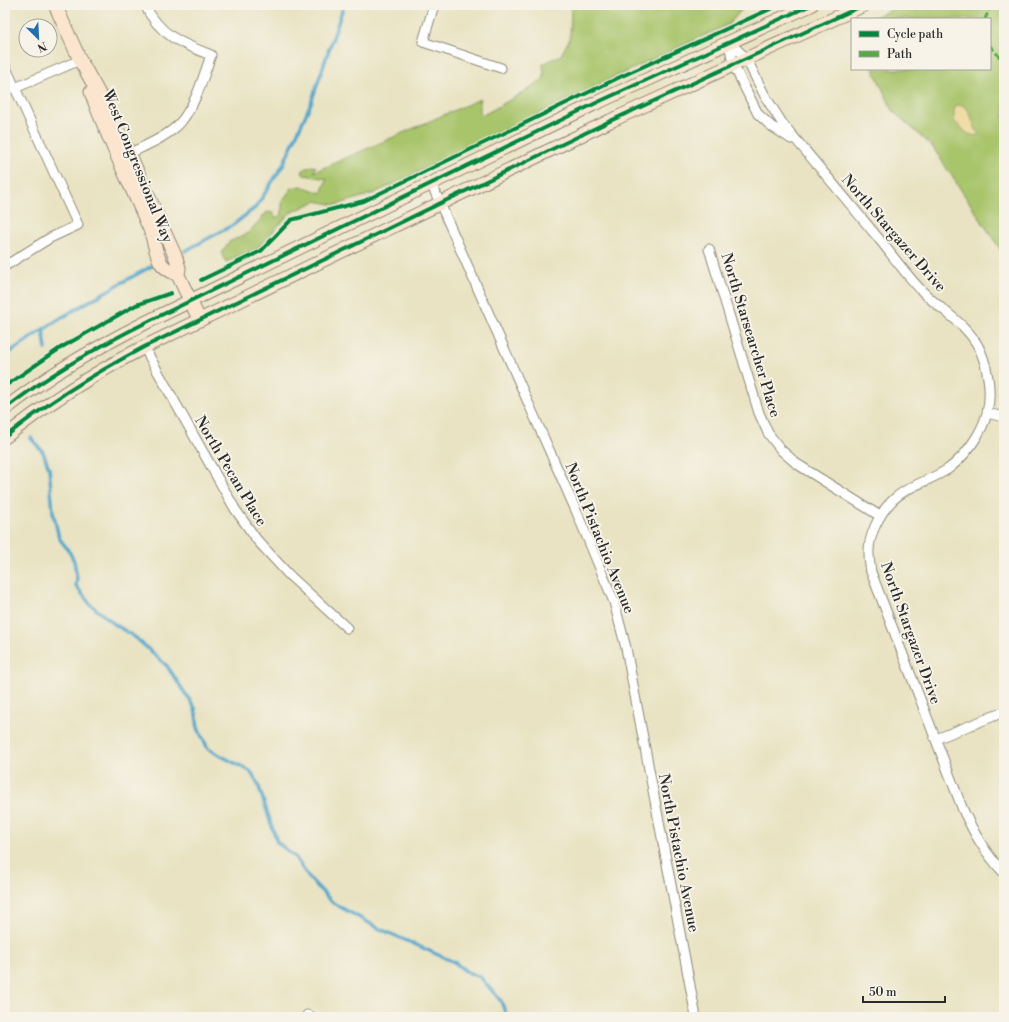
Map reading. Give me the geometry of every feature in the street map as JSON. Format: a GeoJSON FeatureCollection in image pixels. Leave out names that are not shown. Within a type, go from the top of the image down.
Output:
{"type":"FeatureCollection","features":[{"type":"Feature","properties":{"kind":"main road","name":"West Congressional Way"},"geometry":{"type":"LineString","coordinates":[[55,5],[80,60],[104,103],[124,156],[176,258],[179,268],[178,275],[199,319]]}},
{"type":"Feature","properties":{"kind":"main road"},"geometry":{"type":"LineString","coordinates":[[5,409],[69,365],[99,347],[190,300],[589,106],[811,5]]}},
{"type":"Feature","properties":{"kind":"main road"},"geometry":{"type":"LineString","coordinates":[[5,437],[80,383],[144,347],[199,319],[610,121],[864,5]]}},
{"type":"Feature","properties":{"kind":"street"},"geometry":{"type":"LineString","coordinates":[[124,156],[165,134],[180,123],[191,107],[211,55],[184,45],[169,36],[157,25],[145,5]]}},
{"type":"Feature","properties":{"kind":"street"},"geometry":{"type":"LineString","coordinates":[[434,5],[423,42],[501,68]]}},
{"type":"Feature","properties":{"kind":"street","name":"North Stargazer Drive"},"geometry":{"type":"LineString","coordinates":[[729,42],[746,58],[770,106],[782,123],[923,292],[962,326],[979,349],[985,364],[988,381],[987,413],[976,437],[965,454],[948,468],[930,480],[906,491],[891,502],[880,516],[871,537],[868,553],[870,572],[963,810],[976,837],[990,859],[1004,873]]}},
{"type":"Feature","properties":{"kind":"street","name":"North Stargazer Drive"},"geometry":{"type":"LineString","coordinates":[[729,42],[733,64],[758,114],[771,126],[801,145]]}},
{"type":"Feature","properties":{"kind":"street"},"geometry":{"type":"LineString","coordinates":[[15,88],[80,60]]}},
{"type":"Feature","properties":{"kind":"street"},"geometry":{"type":"LineString","coordinates":[[5,66],[78,225],[44,242],[5,266]]}},
{"type":"Feature","properties":{"kind":"street","name":"North Pistachio Avenue"},"geometry":{"type":"LineString","coordinates":[[431,183],[614,602],[626,648],[696,1017]]}},
{"type":"Feature","properties":{"kind":"street","name":"North Starsearcher Place"},"geometry":{"type":"LineString","coordinates":[[709,249],[759,413],[768,433],[781,450],[797,464],[880,516]]}},
{"type":"Feature","properties":{"kind":"street","name":"North Pecan Place"},"geometry":{"type":"LineString","coordinates":[[144,347],[235,509],[256,540],[289,575],[347,628]]}},
{"type":"Feature","properties":{"kind":"street"},"geometry":{"type":"LineString","coordinates":[[987,413],[1004,417]]}},
{"type":"Feature","properties":{"kind":"street"},"geometry":{"type":"LineString","coordinates":[[936,739],[1004,712]]}},
{"type":"Feature","properties":{"kind":"green space"},"geometry":{"type":"Polygon","coordinates":[[[571,5],[749,5],[744,7],[729,24],[615,77],[375,193],[336,205],[316,201],[290,213],[257,249],[226,262],[221,253],[229,242],[248,233],[267,212],[273,213],[275,218],[282,215],[282,201],[292,188],[301,186],[321,193],[327,179],[304,175],[302,173],[304,169],[312,166],[316,167],[314,172],[480,99],[480,113],[482,115],[522,93],[544,78],[543,64],[561,55],[570,38],[571,5]]]}},
{"type":"Feature","properties":{"kind":"green space"},"geometry":{"type":"Polygon","coordinates":[[[902,5],[1004,5],[1004,255],[932,146],[893,111],[873,70],[991,70],[991,18],[872,18],[902,5]]]}},
{"type":"Feature","properties":{"kind":"sand"},"geometry":{"type":"Polygon","coordinates":[[[957,105],[964,106],[968,110],[978,134],[976,136],[968,134],[954,121],[954,110],[957,105]]]}},
{"type":"Feature","properties":{"kind":"waterway"},"geometry":{"type":"LineString","coordinates":[[185,251],[233,225],[256,207],[283,165],[311,103],[344,5]]}},
{"type":"Feature","properties":{"kind":"waterway"},"geometry":{"type":"LineString","coordinates":[[5,356],[59,320],[152,266]]}},
{"type":"Feature","properties":{"kind":"waterway"},"geometry":{"type":"LineString","coordinates":[[43,329],[46,349]]}},
{"type":"Feature","properties":{"kind":"waterway"},"geometry":{"type":"LineString","coordinates":[[31,438],[43,452],[49,468],[53,512],[59,538],[69,551],[74,561],[77,578],[76,586],[91,605],[113,623],[136,638],[167,666],[195,708],[198,728],[208,749],[250,771],[258,784],[277,842],[295,857],[309,878],[333,903],[378,928],[454,962],[467,972],[480,977],[501,1001],[507,1017]]}},
{"type":"Feature","properties":{"kind":"marked path"},"geometry":{"type":"LineString","coordinates":[[985,18],[991,5]]}},
{"type":"Feature","properties":{"kind":"marked path"},"geometry":{"type":"LineString","coordinates":[[991,47],[1004,62]]}},
{"type":"Feature","properties":{"kind":"cycle path"},"geometry":{"type":"LineString","coordinates":[[201,280],[261,251],[291,220],[364,201],[620,77],[779,5]]}},
{"type":"Feature","properties":{"kind":"cycle path"},"geometry":{"type":"LineString","coordinates":[[5,409],[57,372],[112,340],[149,321],[596,103],[811,5]]}},
{"type":"Feature","properties":{"kind":"cycle path"},"geometry":{"type":"LineString","coordinates":[[5,437],[21,424],[72,389],[144,347],[610,121],[864,5]]}},
{"type":"Feature","properties":{"kind":"cycle path"},"geometry":{"type":"LineString","coordinates":[[5,386],[62,347],[136,305],[171,293]]}}]}
